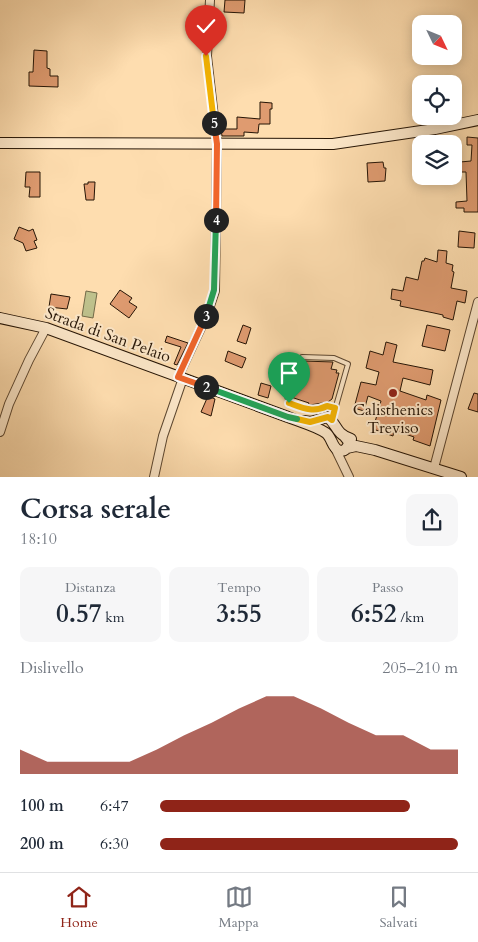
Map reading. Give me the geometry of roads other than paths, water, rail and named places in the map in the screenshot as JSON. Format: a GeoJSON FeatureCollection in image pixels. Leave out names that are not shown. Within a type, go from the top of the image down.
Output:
{"type":"FeatureCollection","features":[{"type":"Feature","properties":{"kind":"main road"},"geometry":{"type":"LineString","coordinates":[[0,143],[333,144],[435,129],[478,120]]}},
{"type":"Feature","properties":{"kind":"main road","name":"Strada di San Pelaio"},"geometry":{"type":"LineString","coordinates":[[0,318],[46,328],[288,417],[318,425],[328,417],[332,420]]}},
{"type":"Feature","properties":{"kind":"main road"},"geometry":{"type":"LineString","coordinates":[[332,420],[338,432],[375,450]]}},
{"type":"Feature","properties":{"kind":"main road"},"geometry":{"type":"LineString","coordinates":[[318,425],[343,454]]}},
{"type":"Feature","properties":{"kind":"main road"},"geometry":{"type":"LineString","coordinates":[[343,454],[350,439]]}},
{"type":"Feature","properties":{"kind":"main road"},"geometry":{"type":"LineString","coordinates":[[343,454],[356,446],[375,450],[461,477]]}},
{"type":"Feature","properties":{"kind":"street"},"geometry":{"type":"LineString","coordinates":[[154,477],[163,436],[180,378],[207,315],[214,290],[217,144],[206,56],[210,0]]}},
{"type":"Feature","properties":{"kind":"street"},"geometry":{"type":"LineString","coordinates":[[434,468],[478,302]]}},
{"type":"Feature","properties":{"kind":"street"},"geometry":{"type":"LineString","coordinates":[[0,432],[9,404],[46,328]]}},
{"type":"Feature","properties":{"kind":"street"},"geometry":{"type":"LineString","coordinates":[[343,454],[350,477]]}},
{"type":"Feature","properties":{"kind":"lane"},"geometry":{"type":"LineString","coordinates":[[332,420],[348,364],[334,358],[302,357],[298,360],[287,396],[289,403],[308,410],[327,406],[335,408]]}},
{"type":"Feature","properties":{"kind":"place","name":"Calisthenics Treviso"},"geometry":{"type":"Point","coordinates":[393,393]}}]}
